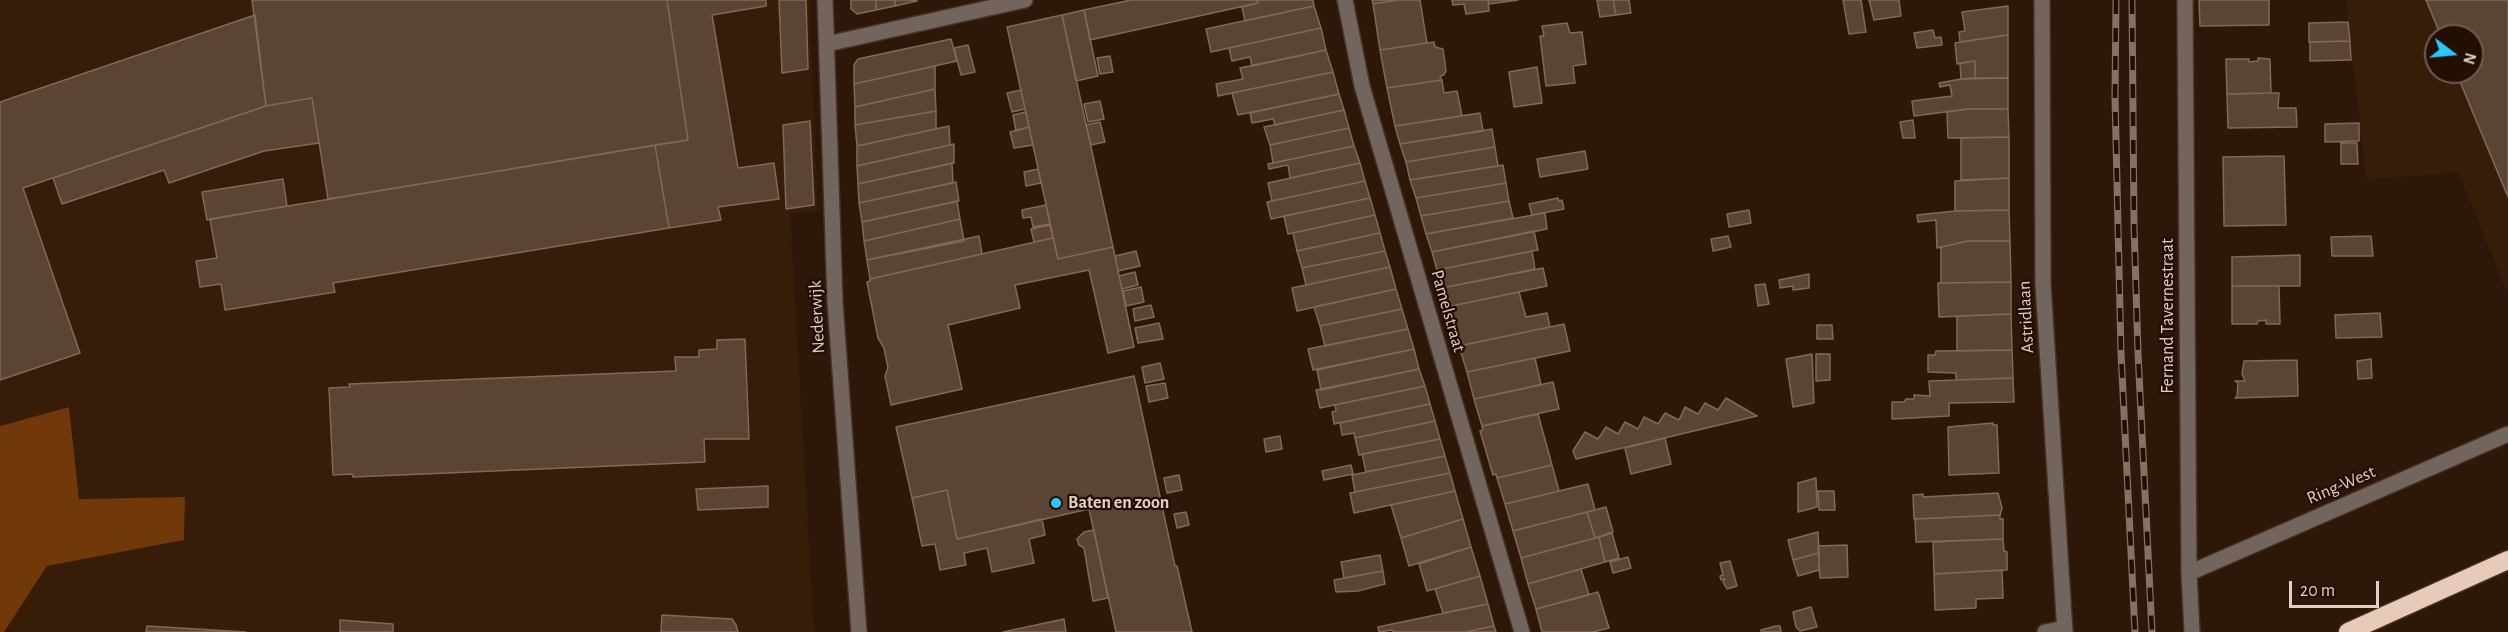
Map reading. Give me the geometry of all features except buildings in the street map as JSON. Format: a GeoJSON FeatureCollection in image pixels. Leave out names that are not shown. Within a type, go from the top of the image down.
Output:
{"type":"FeatureCollection","features":[{"type":"Feature","properties":{"kind":"highway"},"geometry":{"type":"LineString","coordinates":[[2348,632],[2508,560]]}},
{"type":"Feature","properties":{"kind":"street","name":"Nederwijk"},"geometry":{"type":"LineString","coordinates":[[825,0],[835,302],[860,632]]}},
{"type":"Feature","properties":{"kind":"street"},"geometry":{"type":"LineString","coordinates":[[827,44],[1025,0]]}},
{"type":"Feature","properties":{"kind":"street","name":"Pamelstraat"},"geometry":{"type":"LineString","coordinates":[[1345,0],[1364,92],[1522,632]]}},
{"type":"Feature","properties":{"kind":"street","name":"Astridlaan"},"geometry":{"type":"LineString","coordinates":[[2042,0],[2043,284],[2065,630]]}},
{"type":"Feature","properties":{"kind":"street","name":"Fernand Tavernestraat"},"geometry":{"type":"LineString","coordinates":[[2185,0],[2189,573],[2192,632]]}},
{"type":"Feature","properties":{"kind":"street","name":"Ring-West"},"geometry":{"type":"LineString","coordinates":[[2189,573],[2508,434]]}},
{"type":"Feature","properties":{"kind":"street"},"geometry":{"type":"LineString","coordinates":[[2045,632],[2065,630]]}},
{"type":"Feature","properties":{"kind":"shaded area"},"geometry":{"type":"Polygon","coordinates":[[[0,0],[809,0],[818,212],[790,213],[814,632],[4,632],[47,566],[184,540],[185,498],[79,499],[69,407],[0,426],[0,0]]]}},
{"type":"Feature","properties":{"kind":"shaded area"},"geometry":{"type":"Polygon","coordinates":[[[2346,0],[2508,0],[2508,295],[2458,172],[2366,180],[2346,0]]]}},
{"type":"Feature","properties":{"kind":"shaded area"},"geometry":{"type":"Polygon","coordinates":[[[69,407],[79,499],[185,497],[184,540],[47,566],[4,632],[0,632],[0,426],[69,407]]]}},
{"type":"Feature","properties":{"kind":"railway"},"geometry":{"type":"LineString","coordinates":[[2116,0],[2115,97],[2121,353],[2135,632]]}},
{"type":"Feature","properties":{"kind":"railway"},"geometry":{"type":"LineString","coordinates":[[2132,0],[2134,224],[2138,353],[2152,632]]}},
{"type":"Feature","properties":{"kind":"place","name":"Baten en zoon"},"geometry":{"type":"Point","coordinates":[1056,503]}}]}
